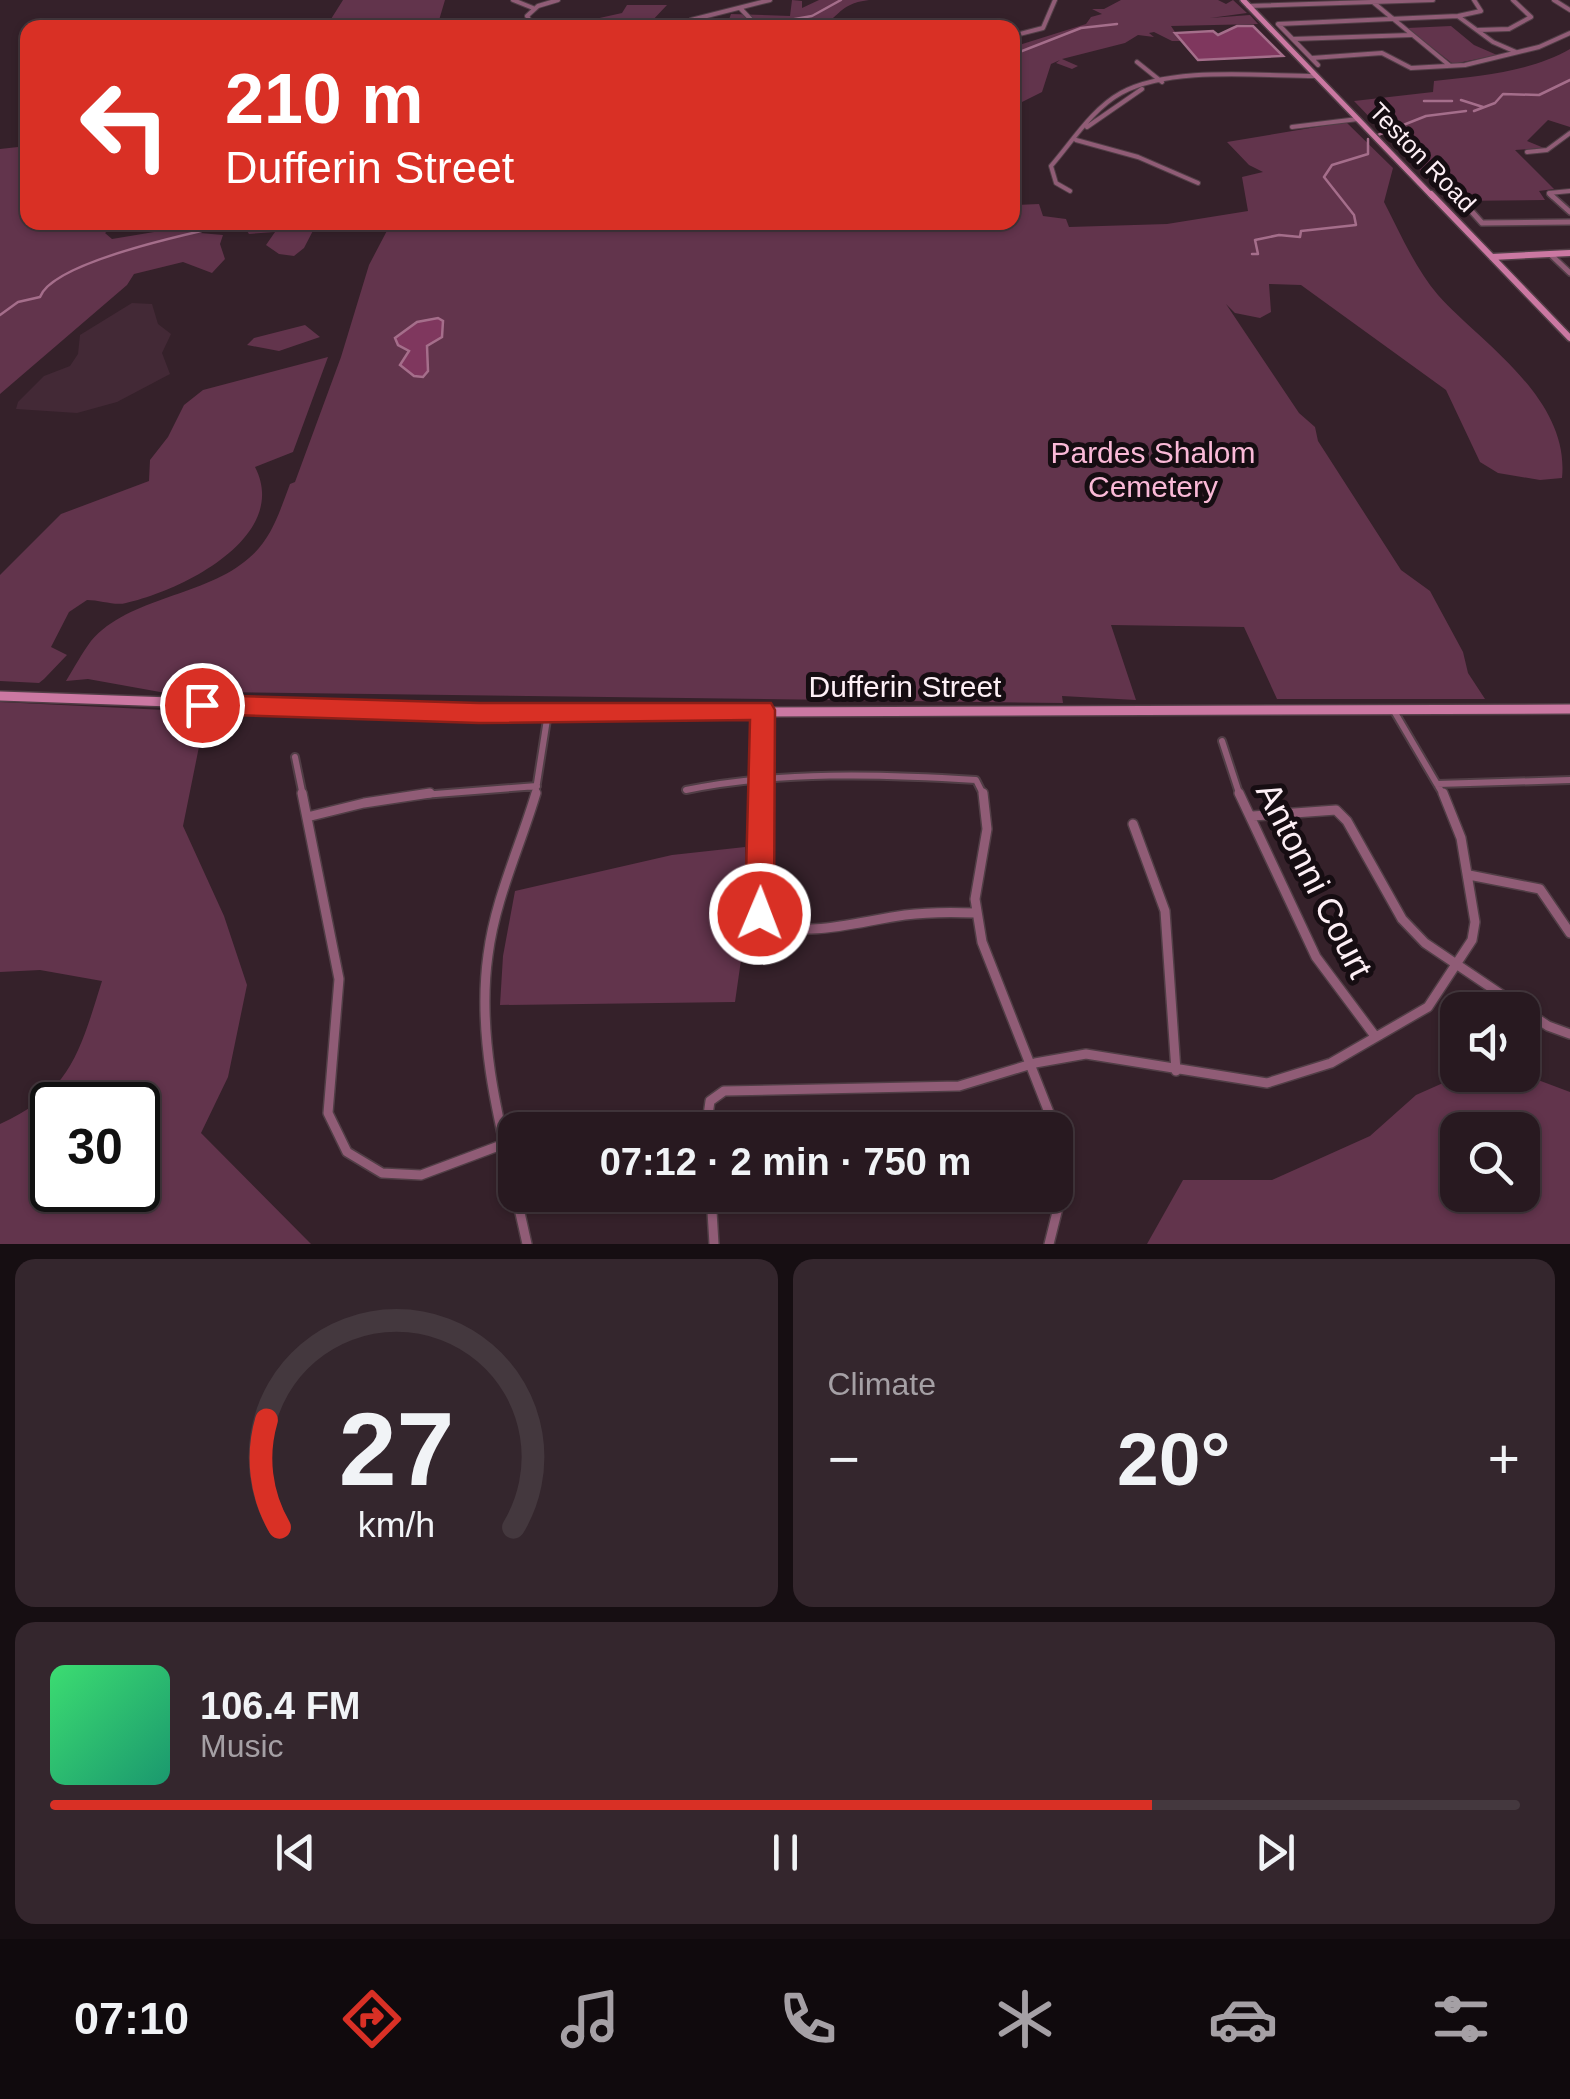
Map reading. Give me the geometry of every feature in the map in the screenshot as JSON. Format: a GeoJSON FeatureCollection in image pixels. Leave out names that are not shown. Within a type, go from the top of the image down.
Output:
{"type":"FeatureCollection","features":[{"type":"Feature","properties":{"kind":"main road","name":"Teston Road"},"geometry":{"type":"LineString","coordinates":[[1244,3],[1570,338]]}},
{"type":"Feature","properties":{"kind":"main road"},"geometry":{"type":"LineString","coordinates":[[1492,257],[1570,254]]}},
{"type":"Feature","properties":{"kind":"main road","name":"Dufferin Street"},"geometry":{"type":"LineString","coordinates":[[0,696],[308,710],[548,713],[1570,709]]}},
{"type":"Feature","properties":{"kind":"street"},"geometry":{"type":"LineString","coordinates":[[513,0],[534,8]]}},
{"type":"Feature","properties":{"kind":"street"},"geometry":{"type":"LineString","coordinates":[[529,20],[527,16],[534,8],[558,0]]}},
{"type":"Feature","properties":{"kind":"street"},"geometry":{"type":"LineString","coordinates":[[691,20],[770,0]]}},
{"type":"Feature","properties":{"kind":"street"},"geometry":{"type":"LineString","coordinates":[[1020,34],[1045,28],[1055,0]]}},
{"type":"Feature","properties":{"kind":"street"},"geometry":{"type":"LineString","coordinates":[[1294,0],[1299,6]]}},
{"type":"Feature","properties":{"kind":"street"},"geometry":{"type":"LineString","coordinates":[[1244,3],[1299,6],[1433,0]]}},
{"type":"Feature","properties":{"kind":"street"},"geometry":{"type":"LineString","coordinates":[[1318,65],[1278,24],[1458,16],[1481,11],[1474,0]]}},
{"type":"Feature","properties":{"kind":"street"},"geometry":{"type":"LineString","coordinates":[[1478,30],[1509,28],[1531,18],[1513,0]]}},
{"type":"Feature","properties":{"kind":"street"},"geometry":{"type":"LineString","coordinates":[[1554,0],[1570,8]]}},
{"type":"Feature","properties":{"kind":"street"},"geometry":{"type":"LineString","coordinates":[[1374,2],[1450,66]]}},
{"type":"Feature","properties":{"kind":"street"},"geometry":{"type":"LineString","coordinates":[[740,8],[751,20]]}},
{"type":"Feature","properties":{"kind":"street"},"geometry":{"type":"LineString","coordinates":[[1458,16],[1518,53]]}},
{"type":"Feature","properties":{"kind":"street"},"geometry":{"type":"LineString","coordinates":[[1311,58],[1382,53],[1409,68],[1450,66],[1487,62],[1570,33]]}},
{"type":"Feature","properties":{"kind":"street"},"geometry":{"type":"LineString","coordinates":[[1292,39],[1411,35]]}},
{"type":"Feature","properties":{"kind":"street"},"geometry":{"type":"LineString","coordinates":[[1137,62],[1163,82]]}},
{"type":"Feature","properties":{"kind":"street"},"geometry":{"type":"LineString","coordinates":[[1070,190],[1056,183],[1051,166],[1118,98],[1163,82],[1314,76]]}},
{"type":"Feature","properties":{"kind":"street"},"geometry":{"type":"LineString","coordinates":[[1292,128],[1358,120]]}},
{"type":"Feature","properties":{"kind":"street"},"geometry":{"type":"LineString","coordinates":[[1526,152],[1542,152],[1570,133]]}},
{"type":"Feature","properties":{"kind":"street"},"geometry":{"type":"LineString","coordinates":[[1075,140],[1138,157],[1198,183]]}},
{"type":"Feature","properties":{"kind":"street"},"geometry":{"type":"LineString","coordinates":[[1560,142],[1570,145]]}},
{"type":"Feature","properties":{"kind":"street"},"geometry":{"type":"LineString","coordinates":[[1570,191],[1549,193],[1570,212]]}},
{"type":"Feature","properties":{"kind":"street"},"geometry":{"type":"LineString","coordinates":[[1465,204],[1482,223],[1570,222]]}},
{"type":"Feature","properties":{"kind":"street"},"geometry":{"type":"LineString","coordinates":[[1547,254],[1570,273]]}},
{"type":"Feature","properties":{"kind":"street"},"geometry":{"type":"LineString","coordinates":[[762,710],[759,904],[764,922],[772,927],[818,927],[922,913],[976,913]]}},
{"type":"Feature","properties":{"kind":"street"},"geometry":{"type":"LineString","coordinates":[[707,1112],[713,1095],[724,1091],[959,1086],[1034,1063],[1086,1054],[1267,1083],[1331,1063],[1428,1007],[1472,940],[1475,922],[1461,838],[1437,784],[1394,711]]}},
{"type":"Feature","properties":{"kind":"street"},"geometry":{"type":"LineString","coordinates":[[499,1112],[487,1036],[492,929],[537,786],[548,713]]}},
{"type":"Feature","properties":{"kind":"street","name":"Antonni Court"},"geometry":{"type":"LineString","coordinates":[[1222,741],[1232,778],[1316,957],[1375,1036]]}},
{"type":"Feature","properties":{"kind":"street"},"geometry":{"type":"LineString","coordinates":[[296,756],[339,979],[328,1113],[347,1152],[382,1173],[421,1175],[498,1146]]}},
{"type":"Feature","properties":{"kind":"street"},"geometry":{"type":"LineString","coordinates":[[686,790],[705,784],[910,776],[976,780],[986,832],[976,913],[992,972],[1034,1063],[1065,1154],[1064,1183],[1049,1244]]}},
{"type":"Feature","properties":{"kind":"street"},"geometry":{"type":"LineString","coordinates":[[1437,784],[1570,780]]}},
{"type":"Feature","properties":{"kind":"street"},"geometry":{"type":"LineString","coordinates":[[307,818],[355,803],[404,795],[537,786]]}},
{"type":"Feature","properties":{"kind":"street"},"geometry":{"type":"LineString","coordinates":[[1252,816],[1336,810],[1347,821],[1402,919],[1425,942],[1548,1026],[1570,1034]]}},
{"type":"Feature","properties":{"kind":"street"},"geometry":{"type":"LineString","coordinates":[[1132,824],[1165,911],[1176,1071]]}},
{"type":"Feature","properties":{"kind":"street"},"geometry":{"type":"LineString","coordinates":[[1468,875],[1540,889],[1570,933]]}},
{"type":"Feature","properties":{"kind":"street"},"geometry":{"type":"LineString","coordinates":[[520,1212],[526,1244]]}},
{"type":"Feature","properties":{"kind":"street"},"geometry":{"type":"LineString","coordinates":[[712,1212],[714,1244]]}},
{"type":"Feature","properties":{"kind":"shaded area"},"geometry":{"type":"Polygon","coordinates":[[[1237,26],[1253,26],[1283,56],[1198,60],[1175,33],[1213,31],[1218,35],[1237,26]]]}},
{"type":"Feature","properties":{"kind":"shaded area"},"geometry":{"type":"Polygon","coordinates":[[[132,303],[152,304],[158,324],[171,334],[162,353],[170,374],[117,402],[77,413],[16,409],[18,402],[44,376],[70,366],[78,354],[80,335],[132,303]]]}},
{"type":"Feature","properties":{"kind":"shaded area"},"geometry":{"type":"Polygon","coordinates":[[[438,318],[443,321],[442,337],[427,346],[428,371],[423,377],[414,376],[400,365],[409,351],[398,345],[395,338],[417,322],[438,318]]]}},
{"type":"Feature","properties":{"kind":"green space"},"geometry":{"type":"Polygon","coordinates":[[[343,0],[445,0],[439,20],[330,20],[343,0]]]}},
{"type":"Feature","properties":{"kind":"green space"},"geometry":{"type":"Polygon","coordinates":[[[792,0],[802,1],[802,8],[819,0],[869,0],[850,5],[830,20],[729,20],[731,14],[790,16],[792,0]]]}},
{"type":"Feature","properties":{"kind":"green space"},"geometry":{"type":"Polygon","coordinates":[[[1121,0],[1218,0],[1226,4],[1233,0],[1247,13],[1210,18],[1250,15],[1258,24],[1171,26],[1181,41],[1154,32],[1149,33],[1154,37],[1138,35],[1125,43],[1062,59],[1078,66],[1072,69],[1056,63],[1060,60],[1051,64],[1042,92],[1020,103],[1020,45],[1086,24],[1091,17],[1102,14],[1092,9],[1104,9],[1121,0]]]}},
{"type":"Feature","properties":{"kind":"green space"},"geometry":{"type":"Polygon","coordinates":[[[627,5],[667,5],[653,20],[595,19],[622,13],[627,5]]]}},
{"type":"Feature","properties":{"kind":"green space"},"geometry":{"type":"Polygon","coordinates":[[[1451,26],[1474,45],[1497,55],[1453,64],[1407,28],[1451,26]]]}},
{"type":"Feature","properties":{"kind":"green space"},"geometry":{"type":"Polygon","coordinates":[[[1570,49],[1570,127],[1548,120],[1527,141],[1544,148],[1515,150],[1554,189],[1539,191],[1545,200],[1450,201],[1354,101],[1433,92],[1434,81],[1521,68],[1570,49]]]}},
{"type":"Feature","properties":{"kind":"green space","name":"Pardes Shalom Cemetery"},"geometry":{"type":"Polygon","coordinates":[[[1346,122],[1393,168],[1384,202],[1430,285],[1519,374],[1552,422],[1561,449],[1562,478],[1540,480],[1498,473],[1480,462],[1446,390],[1301,285],[1269,284],[1271,312],[1260,318],[1235,313],[1226,304],[1299,413],[1315,427],[1318,441],[1401,570],[1430,591],[1463,652],[1468,673],[1485,699],[1277,699],[1244,627],[1111,625],[1136,700],[1062,696],[1063,703],[217,692],[210,701],[88,679],[66,681],[91,641],[107,626],[231,571],[264,542],[290,484],[295,482],[341,357],[369,265],[387,230],[1020,230],[1020,205],[1039,204],[1043,216],[1066,219],[1069,227],[1167,224],[1248,211],[1242,177],[1263,172],[1249,165],[1227,142],[1346,122]]]}},
{"type":"Feature","properties":{"kind":"green space"},"geometry":{"type":"Polygon","coordinates":[[[20,147],[20,230],[109,230],[105,233],[112,239],[166,230],[223,235],[220,244],[225,259],[212,273],[183,262],[134,274],[127,285],[0,394],[0,149],[20,147]]]}},
{"type":"Feature","properties":{"kind":"green space"},"geometry":{"type":"Polygon","coordinates":[[[246,230],[313,230],[304,248],[294,256],[279,254],[266,245],[275,232],[249,234],[246,230]]]}},
{"type":"Feature","properties":{"kind":"green space"},"geometry":{"type":"Polygon","coordinates":[[[305,325],[320,337],[279,351],[247,345],[254,338],[305,325]]]}},
{"type":"Feature","properties":{"kind":"green space"},"geometry":{"type":"Polygon","coordinates":[[[328,357],[293,452],[255,467],[262,492],[258,516],[245,538],[200,573],[149,597],[122,604],[87,600],[69,612],[51,647],[67,655],[44,679],[39,683],[0,681],[0,575],[61,514],[149,481],[150,460],[168,437],[184,405],[203,390],[328,357]]]}},
{"type":"Feature","properties":{"kind":"green space"},"geometry":{"type":"Polygon","coordinates":[[[0,702],[206,712],[183,826],[224,916],[247,985],[228,1077],[201,1133],[311,1244],[0,1244],[0,1124],[30,1108],[30,1212],[160,1212],[160,1082],[59,1082],[79,1049],[102,981],[40,970],[0,972],[0,702]]]}},
{"type":"Feature","properties":{"kind":"green space"},"geometry":{"type":"Polygon","coordinates":[[[745,847],[747,918],[735,1002],[500,1005],[503,956],[515,891],[672,855],[745,847]]]}},
{"type":"Feature","properties":{"kind":"green space"},"geometry":{"type":"Polygon","coordinates":[[[1540,1081],[1570,1092],[1570,1244],[1147,1244],[1183,1180],[1272,1180],[1370,1136],[1416,1095],[1440,1084],[1440,1092],[1540,1092],[1540,1081]]]}},
{"type":"Feature","properties":{"kind":"waterway"},"geometry":{"type":"LineString","coordinates":[[789,20],[812,16],[841,0]]}},
{"type":"Feature","properties":{"kind":"waterway"},"geometry":{"type":"LineString","coordinates":[[1020,52],[1081,28],[1117,24]]}},
{"type":"Feature","properties":{"kind":"waterway"},"geometry":{"type":"LineString","coordinates":[[1474,111],[1495,103],[1503,94],[1539,95],[1570,80]]}},
{"type":"Feature","properties":{"kind":"waterway"},"geometry":{"type":"LineString","coordinates":[[1461,100],[1483,107]]}},
{"type":"Feature","properties":{"kind":"waterway"},"geometry":{"type":"LineString","coordinates":[[1424,101],[1452,101]]}},
{"type":"Feature","properties":{"kind":"waterway"},"geometry":{"type":"LineString","coordinates":[[1378,135],[1426,116],[1466,111]]}},
{"type":"Feature","properties":{"kind":"waterway"},"geometry":{"type":"LineString","coordinates":[[1252,254],[1258,254],[1255,240],[1279,235],[1300,237],[1301,231],[1356,225],[1354,215],[1324,177],[1332,165],[1368,154],[1368,139]]}},
{"type":"Feature","properties":{"kind":"waterway"},"geometry":{"type":"LineString","coordinates":[[0,315],[18,302],[40,297],[51,284],[72,271],[132,249],[208,230]]}},
{"type":"Feature","properties":{"kind":"route"},"geometry":{"type":"LineString","coordinates":[[202,705],[479,713],[762,710],[760,914]]}}]}
